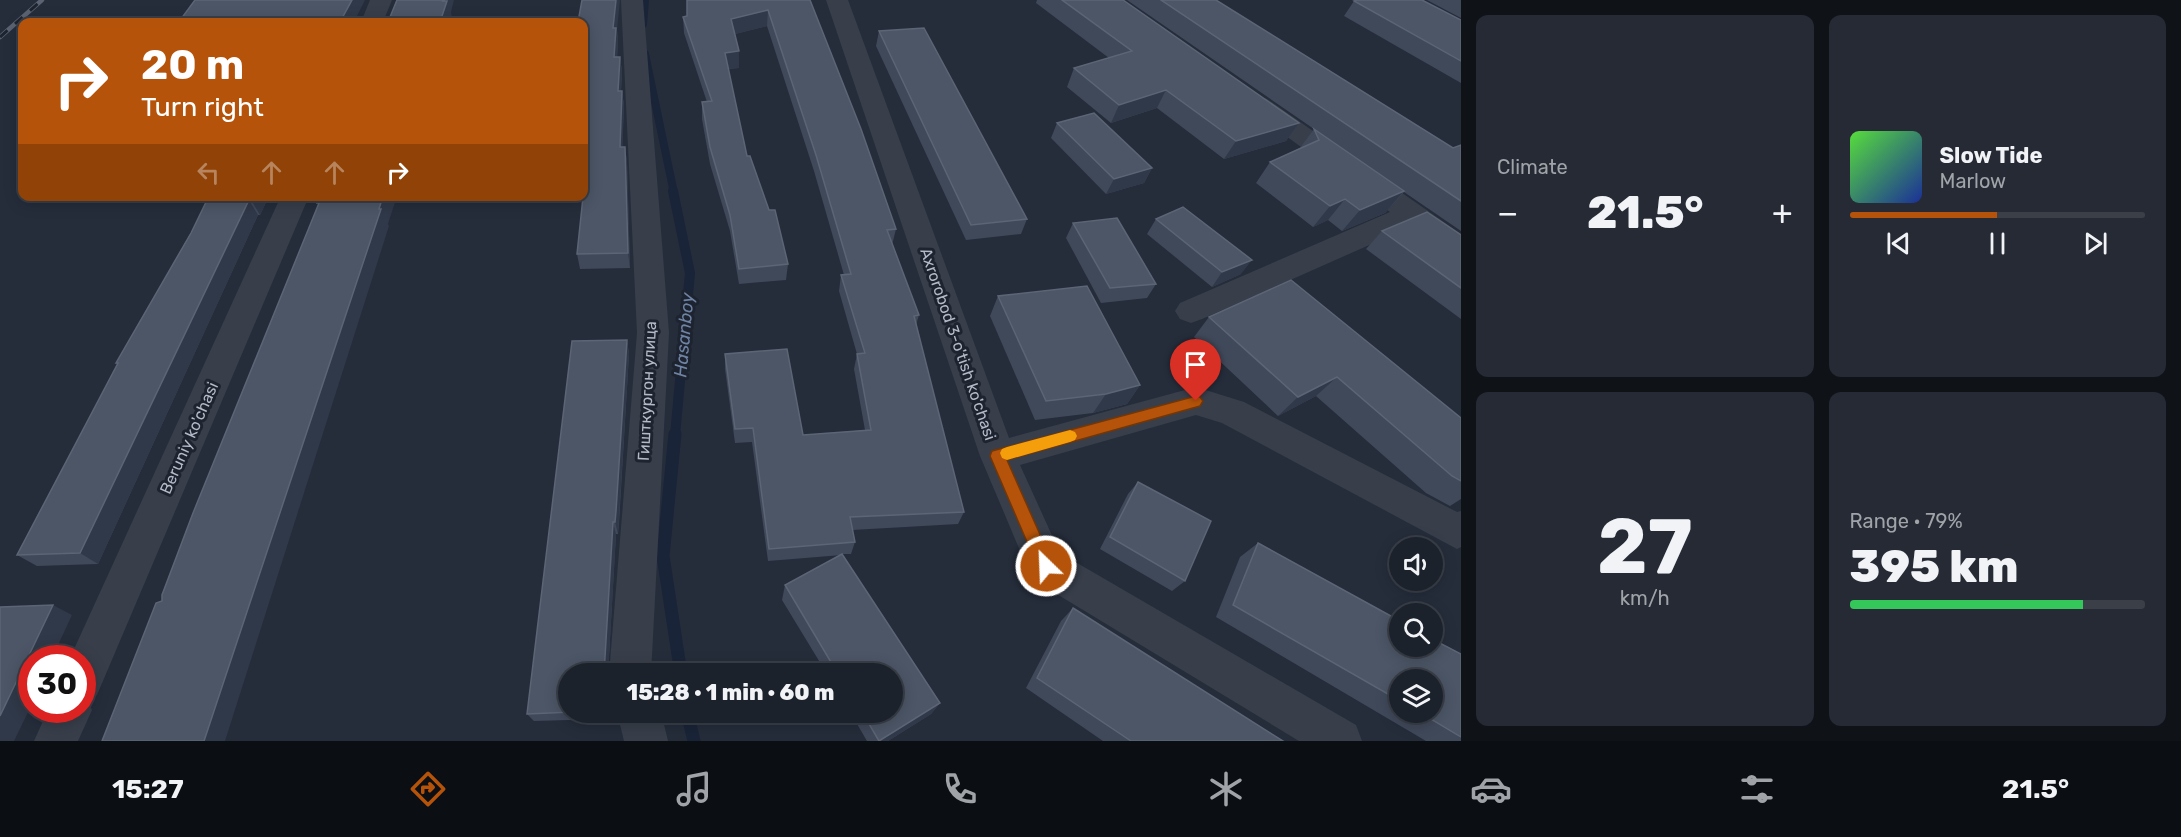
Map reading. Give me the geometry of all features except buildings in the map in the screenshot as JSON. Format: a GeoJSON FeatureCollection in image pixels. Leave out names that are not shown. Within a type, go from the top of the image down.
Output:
{"type":"FeatureCollection","features":[{"type":"Feature","properties":{"kind":"street"},"geometry":{"type":"LineString","coordinates":[[374,18],[381,0]]}},
{"type":"Feature","properties":{"kind":"street","name":"Гишткургон улица"},"geometry":{"type":"LineString","coordinates":[[631,663],[652,333],[632,0]]}},
{"type":"Feature","properties":{"kind":"street","name":"Axrorobod 3-o'tish ko'chasi"},"geometry":{"type":"LineString","coordinates":[[837,0],[998,456],[1046,566],[1340,741]]}},
{"type":"Feature","properties":{"kind":"street"},"geometry":{"type":"LineString","coordinates":[[1238,90],[1461,249]]}},
{"type":"Feature","properties":{"kind":"street","name":"Beruniy ko'chasi"},"geometry":{"type":"LineString","coordinates":[[96,648],[293,201]]}},
{"type":"Feature","properties":{"kind":"street"},"geometry":{"type":"LineString","coordinates":[[1191,311],[1413,214]]}},
{"type":"Feature","properties":{"kind":"street"},"geometry":{"type":"LineString","coordinates":[[998,456],[1196,401],[1232,412],[1457,531],[1461,528]]}},
{"type":"Feature","properties":{"kind":"street"},"geometry":{"type":"LineString","coordinates":[[56,741],[64,723]]}},
{"type":"Feature","properties":{"kind":"street"},"geometry":{"type":"LineString","coordinates":[[642,723],[646,741]]}},
{"type":"Feature","properties":{"kind":"waterway","name":"Hasanboy"},"geometry":{"type":"LineString","coordinates":[[643,24],[645,0]]}},
{"type":"Feature","properties":{"kind":"waterway","name":"Hasanboy"},"geometry":{"type":"LineString","coordinates":[[645,54],[674,193]]}},
{"type":"Feature","properties":{"kind":"waterway","name":"Hasanboy"},"geometry":{"type":"LineString","coordinates":[[673,191],[690,273],[675,435]]}},
{"type":"Feature","properties":{"kind":"waterway","name":"Hasanboy"},"geometry":{"type":"LineString","coordinates":[[675,434],[663,556],[679,663]]}},
{"type":"Feature","properties":{"kind":"waterway","name":"Hasanboy"},"geometry":{"type":"LineString","coordinates":[[690,723],[694,741]]}},
{"type":"Feature","properties":{"kind":"railway"},"geometry":{"type":"LineString","coordinates":[[22,18],[42,0]]}},
{"type":"Feature","properties":{"kind":"railway"},"geometry":{"type":"LineString","coordinates":[[0,37],[18,21]]}},
{"type":"Feature","properties":{"kind":"slow traffic"},"geometry":{"type":"LineString","coordinates":[[1007,453],[1070,436]]}},
{"type":"Feature","properties":{"kind":"route"},"geometry":{"type":"LineString","coordinates":[[1046,566],[998,456],[1196,401]]}}]}
